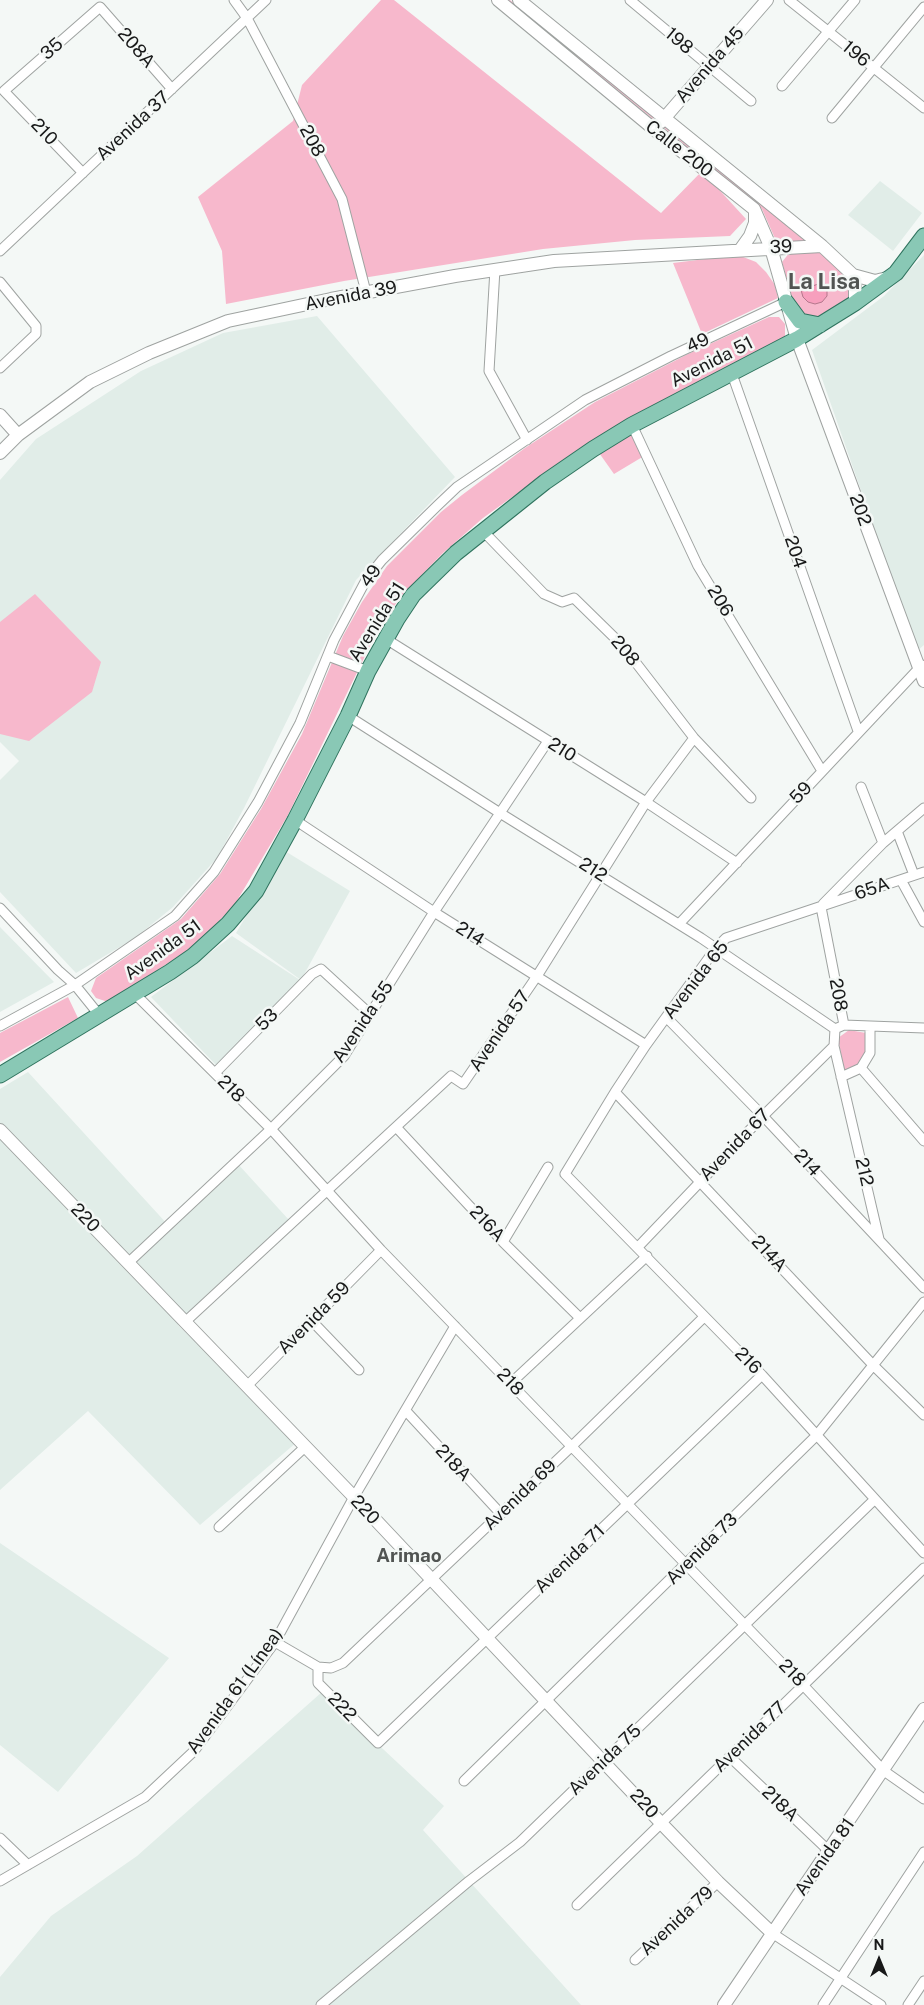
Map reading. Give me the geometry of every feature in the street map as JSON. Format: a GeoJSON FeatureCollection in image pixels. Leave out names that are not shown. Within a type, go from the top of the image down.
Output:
{"type":"FeatureCollection","features":[{"type":"Feature","properties":{"kind":"main road","name":"Avenida 51"},"geometry":{"type":"LineString","coordinates":[[0,1075],[100,1016],[193,956],[228,924],[256,890],[295,820],[348,716],[368,671],[413,595],[482,531],[545,482],[632,424],[797,339],[855,303],[896,273],[924,236]]}},
{"type":"Feature","properties":{"kind":"main road"},"geometry":{"type":"LineString","coordinates":[[786,302],[800,321],[820,325]]}},
{"type":"Feature","properties":{"kind":"street","name":"208"},"geometry":{"type":"LineString","coordinates":[[234,0],[247,18],[342,198],[366,292]]}},
{"type":"Feature","properties":{"kind":"street","name":"Avenida 37"},"geometry":{"type":"LineString","coordinates":[[0,251],[266,0]]}},
{"type":"Feature","properties":{"kind":"street","name":"Calle 200"},"geometry":{"type":"LineString","coordinates":[[498,0],[754,209],[772,248],[797,339]]}},
{"type":"Feature","properties":{"kind":"street","name":"Calle 200"},"geometry":{"type":"LineString","coordinates":[[519,0],[665,117],[822,246],[853,274],[875,281],[887,278]]}},
{"type":"Feature","properties":{"kind":"street","name":"198"},"geometry":{"type":"LineString","coordinates":[[630,0],[751,101]]}},
{"type":"Feature","properties":{"kind":"street","name":"Avenida 45"},"geometry":{"type":"LineString","coordinates":[[655,130],[767,0]]}},
{"type":"Feature","properties":{"kind":"street","name":"196"},"geometry":{"type":"LineString","coordinates":[[789,0],[924,108]]}},
{"type":"Feature","properties":{"kind":"street"},"geometry":{"type":"LineString","coordinates":[[782,86],[855,0]]}},
{"type":"Feature","properties":{"kind":"street","name":"208A"},"geometry":{"type":"LineString","coordinates":[[100,7],[172,89]]}},
{"type":"Feature","properties":{"kind":"street","name":"35"},"geometry":{"type":"LineString","coordinates":[[4,91],[100,7]]}},
{"type":"Feature","properties":{"kind":"street"},"geometry":{"type":"LineString","coordinates":[[832,118],[875,69],[924,7]]}},
{"type":"Feature","properties":{"kind":"street","name":"210"},"geometry":{"type":"LineString","coordinates":[[4,91],[83,173]]}},
{"type":"Feature","properties":{"kind":"street"},"geometry":{"type":"LineString","coordinates":[[754,209],[755,223],[750,236],[740,250],[760,256],[770,264],[779,277]]}},
{"type":"Feature","properties":{"kind":"street","name":"39"},"geometry":{"type":"LineString","coordinates":[[740,250],[822,246]]}},
{"type":"Feature","properties":{"kind":"street","name":"Avenida 39"},"geometry":{"type":"LineString","coordinates":[[0,453],[18,435],[76,391],[158,350],[228,321],[366,292],[495,269],[554,261],[740,250]]}},
{"type":"Feature","properties":{"kind":"street"},"geometry":{"type":"LineString","coordinates":[[495,269],[490,372],[527,440]]}},
{"type":"Feature","properties":{"kind":"street"},"geometry":{"type":"LineString","coordinates":[[853,274],[855,303]]}},
{"type":"Feature","properties":{"kind":"street"},"geometry":{"type":"LineString","coordinates":[[0,282],[36,326],[36,334],[0,368]]}},
{"type":"Feature","properties":{"kind":"street","name":"49"},"geometry":{"type":"LineString","coordinates":[[0,1026],[87,978],[175,916],[214,872],[258,802],[300,724],[334,640],[366,580],[382,560],[458,487],[585,400],[671,356],[786,302]]}},
{"type":"Feature","properties":{"kind":"street","name":"202"},"geometry":{"type":"LineString","coordinates":[[797,339],[922,666],[924,681]]}},
{"type":"Feature","properties":{"kind":"street","name":"204"},"geometry":{"type":"LineString","coordinates":[[732,374],[858,731]]}},
{"type":"Feature","properties":{"kind":"street"},"geometry":{"type":"LineString","coordinates":[[0,415],[18,435]]}},
{"type":"Feature","properties":{"kind":"street","name":"206"},"geometry":{"type":"LineString","coordinates":[[632,424],[698,566],[822,771]]}},
{"type":"Feature","properties":{"kind":"street","name":"208"},"geometry":{"type":"LineString","coordinates":[[482,531],[544,594],[562,602],[574,598],[624,646],[694,738],[751,798]]}},
{"type":"Feature","properties":{"kind":"street","name":"210"},"geometry":{"type":"LineString","coordinates":[[386,639],[646,802],[736,863]]}},
{"type":"Feature","properties":{"kind":"street"},"geometry":{"type":"LineString","coordinates":[[328,656],[368,671]]}},
{"type":"Feature","properties":{"kind":"street","name":"59"},"geometry":{"type":"LineString","coordinates":[[679,924],[858,731],[922,666]]}},
{"type":"Feature","properties":{"kind":"street","name":"212"},"geometry":{"type":"LineString","coordinates":[[348,716],[500,814],[679,924],[835,1029],[834,1046],[880,1240]]}},
{"type":"Feature","properties":{"kind":"street","name":"Avenida 57"},"geometry":{"type":"LineString","coordinates":[[185,1322],[328,1192],[451,1076],[464,1084],[537,976],[646,802],[694,738]]}},
{"type":"Feature","properties":{"kind":"street","name":"Avenida 55"},"geometry":{"type":"LineString","coordinates":[[128,1263],[271,1129],[344,1056],[434,912],[548,740]]}},
{"type":"Feature","properties":{"kind":"street"},"geometry":{"type":"LineString","coordinates":[[861,787],[883,843]]}},
{"type":"Feature","properties":{"kind":"street","name":"Avenida 65"},"geometry":{"type":"LineString","coordinates":[[565,1174],[614,1092],[716,948],[726,938],[821,906],[883,843],[924,808]]}},
{"type":"Feature","properties":{"kind":"street","name":"214"},"geometry":{"type":"LineString","coordinates":[[295,820],[434,912],[646,1045]]}},
{"type":"Feature","properties":{"kind":"street"},"geometry":{"type":"LineString","coordinates":[[897,831],[914,875]]}},
{"type":"Feature","properties":{"kind":"street","name":"65A"},"geometry":{"type":"LineString","coordinates":[[821,906],[924,872]]}},
{"type":"Feature","properties":{"kind":"street"},"geometry":{"type":"LineString","coordinates":[[901,880],[924,922]]}},
{"type":"Feature","properties":{"kind":"street","name":"208"},"geometry":{"type":"LineString","coordinates":[[821,906],[844,1025]]}},
{"type":"Feature","properties":{"kind":"street"},"geometry":{"type":"LineString","coordinates":[[0,908],[58,970],[75,985],[100,1016]]}},
{"type":"Feature","properties":{"kind":"street","name":"53"},"geometry":{"type":"LineString","coordinates":[[215,1073],[312,974],[321,969],[370,1014]]}},
{"type":"Feature","properties":{"kind":"street","name":"218"},"geometry":{"type":"LineString","coordinates":[[135,994],[271,1129],[381,1250],[804,1685],[884,1771],[924,1799]]}},
{"type":"Feature","properties":{"kind":"street","name":"214"},"geometry":{"type":"LineString","coordinates":[[667,1018],[763,1116],[924,1288]]}},
{"type":"Feature","properties":{"kind":"street"},"geometry":{"type":"LineString","coordinates":[[835,1029],[844,1025],[924,1028]]}},
{"type":"Feature","properties":{"kind":"street"},"geometry":{"type":"LineString","coordinates":[[841,1077],[861,1068],[870,1053],[870,1027]]}},
{"type":"Feature","properties":{"kind":"street","name":"Avenida 67"},"geometry":{"type":"LineString","coordinates":[[638,1247],[763,1116],[834,1046]]}},
{"type":"Feature","properties":{"kind":"street"},"geometry":{"type":"LineString","coordinates":[[861,1068],[924,1141]]}},
{"type":"Feature","properties":{"kind":"street","name":"214A"},"geometry":{"type":"LineString","coordinates":[[614,1092],[873,1365],[924,1415]]}},
{"type":"Feature","properties":{"kind":"street","name":"216A"},"geometry":{"type":"LineString","coordinates":[[396,1127],[503,1242],[580,1318]]}},
{"type":"Feature","properties":{"kind":"street","name":"220"},"geometry":{"type":"LineString","coordinates":[[0,1130],[354,1497],[546,1702],[604,1760],[661,1823],[718,1882],[772,1933]]}},
{"type":"Feature","properties":{"kind":"street"},"geometry":{"type":"LineString","coordinates":[[503,1242],[548,1167]]}},
{"type":"Feature","properties":{"kind":"street","name":"216"},"geometry":{"type":"LineString","coordinates":[[565,1174],[762,1375],[924,1553]]}},
{"type":"Feature","properties":{"kind":"street","name":"Avenida 59"},"geometry":{"type":"LineString","coordinates":[[247,1386],[381,1250]]}},
{"type":"Feature","properties":{"kind":"street"},"geometry":{"type":"LineString","coordinates":[[511,1383],[647,1256]]}},
{"type":"Feature","properties":{"kind":"street","name":"Avenida 73"},"geometry":{"type":"LineString","coordinates":[[464,1781],[816,1436],[924,1302]]}},
{"type":"Feature","properties":{"kind":"street","name":"Avenida 69"},"geometry":{"type":"LineString","coordinates":[[331,1668],[343,1663],[431,1581],[704,1317]]}},
{"type":"Feature","properties":{"kind":"street"},"geometry":{"type":"LineString","coordinates":[[311,1320],[359,1370]]}},
{"type":"Feature","properties":{"kind":"street","name":"Avenida 61 (Línea)"},"geometry":{"type":"LineString","coordinates":[[0,1881],[144,1797],[194,1751],[274,1642],[354,1497],[455,1326]]}},
{"type":"Feature","properties":{"kind":"street","name":"Avenida 71"},"geometry":{"type":"LineString","coordinates":[[378,1742],[762,1375]]}},
{"type":"Feature","properties":{"kind":"street","name":"218A"},"geometry":{"type":"LineString","coordinates":[[406,1411],[501,1514]]}},
{"type":"Feature","properties":{"kind":"street"},"geometry":{"type":"LineString","coordinates":[[219,1527],[306,1447]]}},
{"type":"Feature","properties":{"kind":"street","name":"Avenida 75"},"geometry":{"type":"LineString","coordinates":[[321,2005],[468,1880],[520,1842],[874,1500]]}},
{"type":"Feature","properties":{"kind":"street","name":"Avenida 77"},"geometry":{"type":"LineString","coordinates":[[577,1905],[924,1568]]}},
{"type":"Feature","properties":{"kind":"street","name":"222"},"geometry":{"type":"LineString","coordinates":[[274,1642],[318,1667],[331,1668]]}},
{"type":"Feature","properties":{"kind":"street","name":"222"},"geometry":{"type":"LineString","coordinates":[[318,1667],[318,1683],[378,1742]]}},
{"type":"Feature","properties":{"kind":"street","name":"Avenida 81"},"geometry":{"type":"LineString","coordinates":[[724,2005],[772,1933],[830,1852],[924,1709]]}},
{"type":"Feature","properties":{"kind":"street","name":"218A"},"geometry":{"type":"LineString","coordinates":[[730,1757],[830,1852]]}},
{"type":"Feature","properties":{"kind":"street"},"geometry":{"type":"LineString","coordinates":[[0,1838],[28,1865]]}},
{"type":"Feature","properties":{"kind":"street"},"geometry":{"type":"LineString","coordinates":[[824,2005],[924,1852]]}},
{"type":"Feature","properties":{"kind":"street","name":"Avenida 79"},"geometry":{"type":"LineString","coordinates":[[635,1960],[718,1882]]}},
{"type":"Feature","properties":{"kind":"street"},"geometry":{"type":"LineString","coordinates":[[772,1933],[881,2005]]}},
{"type":"Feature","properties":{"kind":"street"},"geometry":{"type":"LineString","coordinates":[[908,2005],[924,1981]]}},
{"type":"Feature","properties":{"kind":"shaded area"},"geometry":{"type":"Polygon","coordinates":[[[381,0],[394,0],[661,213],[702,171],[746,219],[730,236],[635,240],[543,249],[344,281],[226,304],[222,251],[198,197],[293,121],[302,85],[381,0]]]}},
{"type":"Feature","properties":{"kind":"shaded area"},"geometry":{"type":"Polygon","coordinates":[[[507,0],[510,0],[655,117],[653,119],[507,0]]]}},
{"type":"Feature","properties":{"kind":"shaded area"},"geometry":{"type":"Polygon","coordinates":[[[665,125],[812,243],[777,243],[762,209],[663,127],[665,125]]]}},
{"type":"Feature","properties":{"kind":"shaded area"},"geometry":{"type":"Polygon","coordinates":[[[880,181],[922,213],[893,251],[848,215],[880,181]]]}},
{"type":"Feature","properties":{"kind":"shaded area"},"geometry":{"type":"Polygon","coordinates":[[[817,251],[848,273],[850,295],[846,301],[826,313],[816,318],[808,319],[795,309],[782,262],[790,252],[817,251]]]}},
{"type":"Feature","properties":{"kind":"shaded area"},"geometry":{"type":"Polygon","coordinates":[[[738,255],[756,262],[766,272],[775,285],[778,298],[702,334],[673,263],[738,255]]]}},
{"type":"Feature","properties":{"kind":"shaded area"},"geometry":{"type":"Polygon","coordinates":[[[924,255],[924,645],[917,651],[812,350],[884,296],[924,255]]]}},
{"type":"Feature","properties":{"kind":"shaded area"},"geometry":{"type":"Polygon","coordinates":[[[824,282],[827,296],[822,302],[815,304],[808,302],[803,297],[801,290],[824,282]]]}},
{"type":"Feature","properties":{"kind":"shaded area"},"geometry":{"type":"Polygon","coordinates":[[[317,316],[455,477],[356,580],[244,808],[217,858],[173,907],[135,938],[76,973],[0,892],[0,780],[19,761],[0,742],[0,480],[36,439],[141,371],[223,333],[317,316]]]}},
{"type":"Feature","properties":{"kind":"shaded area"},"geometry":{"type":"Polygon","coordinates":[[[769,317],[779,317],[785,324],[785,337],[540,477],[483,518],[443,553],[403,594],[380,625],[288,815],[235,904],[196,945],[108,1002],[96,998],[91,991],[96,978],[181,919],[220,874],[261,809],[302,734],[343,636],[362,602],[387,566],[441,512],[462,495],[525,448],[595,402],[688,354],[769,317]]]}},
{"type":"Feature","properties":{"kind":"shaded area"},"geometry":{"type":"Polygon","coordinates":[[[631,432],[644,456],[614,474],[597,450],[631,432]]]}},
{"type":"Feature","properties":{"kind":"shaded area"},"geometry":{"type":"Polygon","coordinates":[[[35,594],[101,662],[92,692],[29,741],[0,734],[0,622],[35,594]]]}},
{"type":"Feature","properties":{"kind":"shaded area"},"geometry":{"type":"Polygon","coordinates":[[[285,851],[350,891],[301,980],[236,933],[285,851]]]}},
{"type":"Feature","properties":{"kind":"shaded area"},"geometry":{"type":"Polygon","coordinates":[[[0,927],[54,982],[0,1012],[0,927]]]}},
{"type":"Feature","properties":{"kind":"shaded area"},"geometry":{"type":"Polygon","coordinates":[[[232,936],[300,980],[217,1066],[151,997],[232,936]]]}},
{"type":"Feature","properties":{"kind":"shaded area"},"geometry":{"type":"Polygon","coordinates":[[[68,997],[78,1018],[0,1062],[0,1033],[68,997]]]}},
{"type":"Feature","properties":{"kind":"shaded area"},"geometry":{"type":"Polygon","coordinates":[[[849,1030],[866,1033],[867,1051],[858,1065],[844,1070],[838,1038],[849,1030]]]}},
{"type":"Feature","properties":{"kind":"shaded area"},"geometry":{"type":"Polygon","coordinates":[[[28,1072],[169,1226],[237,1163],[289,1220],[178,1325],[297,1442],[200,1525],[88,1411],[0,1490],[0,1089],[28,1072]]]}},
{"type":"Feature","properties":{"kind":"shaded area"},"geometry":{"type":"Polygon","coordinates":[[[0,1543],[169,1658],[58,1792],[0,1745],[0,1543]]]}},
{"type":"Feature","properties":{"kind":"shaded area"},"geometry":{"type":"Polygon","coordinates":[[[322,1692],[444,1806],[423,1830],[581,2005],[0,2005],[0,1977],[51,1916],[137,1856],[322,1692]]]}},
{"type":"Feature","properties":{"kind":"district","name":"La Lisa"},"geometry":{"type":"Point","coordinates":[824,282]}},
{"type":"Feature","properties":{"kind":"district","name":"Arimao"},"geometry":{"type":"Point","coordinates":[409,1556]}}]}
